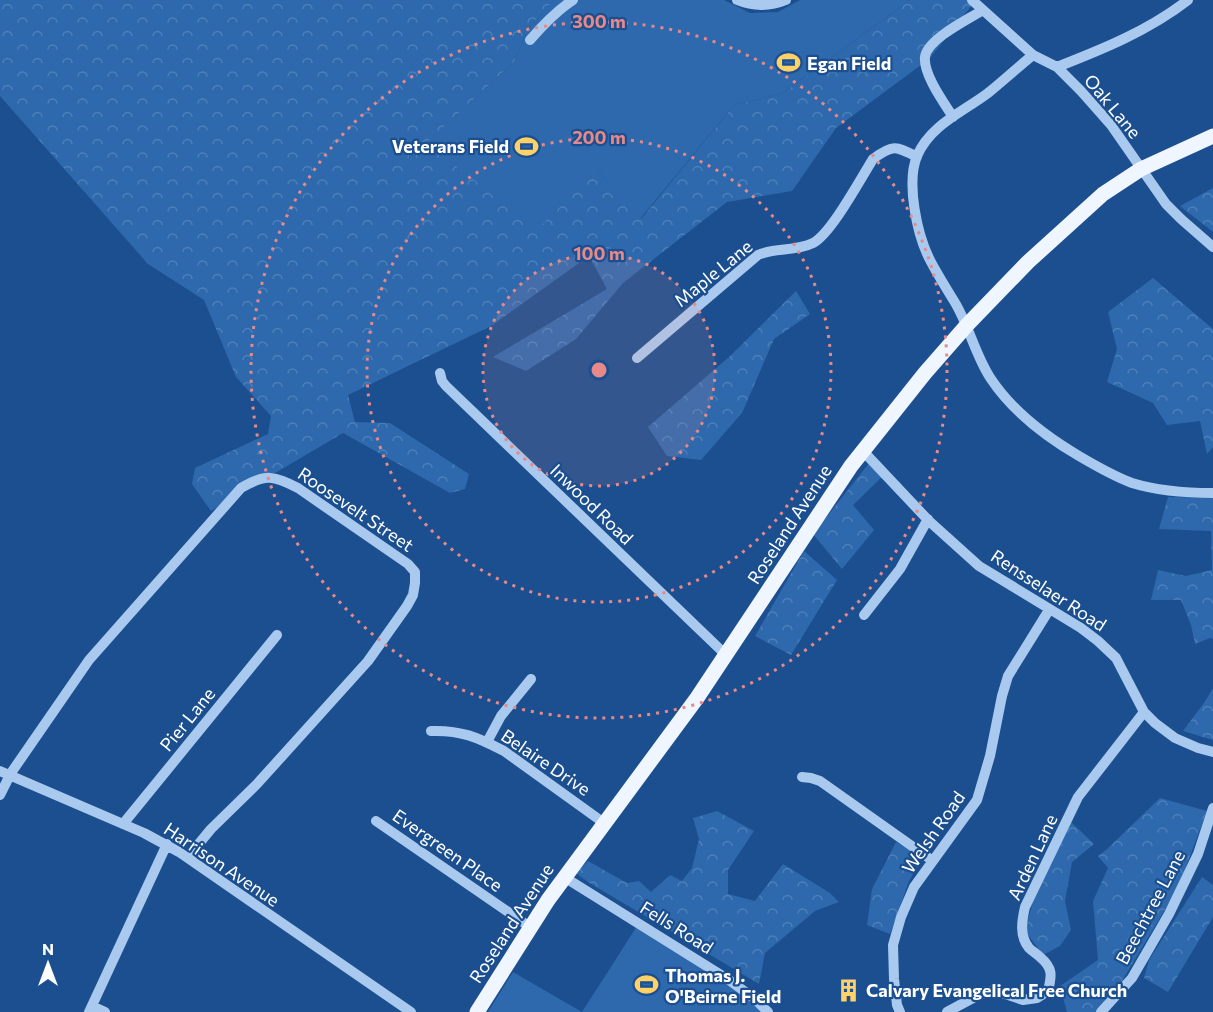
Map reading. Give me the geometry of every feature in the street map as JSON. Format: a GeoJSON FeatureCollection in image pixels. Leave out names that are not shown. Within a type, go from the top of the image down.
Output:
{"type":"FeatureCollection","features":[{"type":"Feature","properties":{"kind":"main road","name":"Roseland Avenue"},"geometry":{"type":"LineString","coordinates":[[477,1012],[564,877],[697,699],[845,474],[925,373],[967,325],[1028,262],[1102,194],[1141,169],[1213,136]]}},
{"type":"Feature","properties":{"kind":"street"},"geometry":{"type":"LineString","coordinates":[[530,40],[544,24],[573,0]]}},
{"type":"Feature","properties":{"kind":"street"},"geometry":{"type":"LineString","coordinates":[[738,0],[752,5],[765,6],[786,0]]}},
{"type":"Feature","properties":{"kind":"street","name":"Oak Lane"},"geometry":{"type":"LineString","coordinates":[[972,0],[1033,55],[1057,67],[1093,103],[1166,204],[1213,247]]}},
{"type":"Feature","properties":{"kind":"street"},"geometry":{"type":"LineString","coordinates":[[1057,67],[1099,51],[1160,21],[1188,0]]}},
{"type":"Feature","properties":{"kind":"street"},"geometry":{"type":"LineString","coordinates":[[953,117],[934,87],[925,58],[927,51],[935,41],[983,10]]}},
{"type":"Feature","properties":{"kind":"street"},"geometry":{"type":"LineString","coordinates":[[1033,55],[988,93],[936,130],[916,158],[912,186],[915,212],[929,260],[962,314],[991,379],[1008,402],[1028,421],[1054,441],[1095,466],[1132,483],[1171,491],[1213,493]]}},
{"type":"Feature","properties":{"kind":"street","name":"Maple Lane"},"geometry":{"type":"LineString","coordinates":[[637,358],[758,255],[768,250],[794,249],[813,243],[826,232],[873,159],[882,152],[888,148],[900,148],[916,158]]}},
{"type":"Feature","properties":{"kind":"street","name":"Inwood Road"},"geometry":{"type":"LineString","coordinates":[[441,373],[442,381],[446,386],[726,655]]}},
{"type":"Feature","properties":{"kind":"street","name":"Rensselaer Road"},"geometry":{"type":"LineString","coordinates":[[863,451],[928,519],[979,566],[1098,641],[1116,658],[1144,712],[1155,723],[1175,738],[1213,752]]}},
{"type":"Feature","properties":{"kind":"street","name":"Roosevelt Street"},"geometry":{"type":"LineString","coordinates":[[0,795],[5,773],[89,660],[241,488],[253,480],[270,477],[280,479],[298,488],[408,564],[415,572],[413,595],[368,661],[257,784],[211,829],[192,852],[190,859]]}},
{"type":"Feature","properties":{"kind":"street"},"geometry":{"type":"LineString","coordinates":[[864,615],[900,569],[928,519]]}},
{"type":"Feature","properties":{"kind":"street","name":"Welsh Road"},"geometry":{"type":"LineString","coordinates":[[900,1012],[894,979],[893,945],[902,917],[914,887],[977,800],[990,756],[1008,676],[1049,610]]}},
{"type":"Feature","properties":{"kind":"street","name":"Pier Lane"},"geometry":{"type":"LineString","coordinates":[[123,824],[277,635]]}},
{"type":"Feature","properties":{"kind":"street"},"geometry":{"type":"LineString","coordinates":[[487,742],[501,716],[531,679]]}},
{"type":"Feature","properties":{"kind":"street","name":"Arden Lane"},"geometry":{"type":"LineString","coordinates":[[947,1012],[986,991],[999,992],[1023,1000],[1037,998],[1048,991],[1052,976],[1048,964],[1029,948],[1022,932],[1025,907],[1078,797],[1144,712]]}},
{"type":"Feature","properties":{"kind":"street","name":"Belaire Drive"},"geometry":{"type":"LineString","coordinates":[[431,731],[449,730],[464,733],[504,751],[604,823]]}},
{"type":"Feature","properties":{"kind":"street","name":"Harrison Avenue"},"geometry":{"type":"LineString","coordinates":[[5,773],[167,844],[411,1012]]}},
{"type":"Feature","properties":{"kind":"street"},"geometry":{"type":"LineString","coordinates":[[802,777],[820,781],[933,861]]}},
{"type":"Feature","properties":{"kind":"street","name":"Beechtree Lane"},"geometry":{"type":"LineString","coordinates":[[1101,1012],[1132,978],[1169,914],[1198,854],[1213,807]]}},
{"type":"Feature","properties":{"kind":"street","name":"Evergreen Place"},"geometry":{"type":"LineString","coordinates":[[376,821],[530,927]]}},
{"type":"Feature","properties":{"kind":"street"},"geometry":{"type":"LineString","coordinates":[[105,1012],[90,1009],[167,844]]}},
{"type":"Feature","properties":{"kind":"street","name":"Fells Road"},"geometry":{"type":"LineString","coordinates":[[564,877],[729,980],[755,999],[768,1012]]}},
{"type":"Feature","properties":{"kind":"green space"},"geometry":{"type":"Polygon","coordinates":[[[0,0],[554,0],[528,29],[514,62],[427,143],[597,169],[641,219],[734,105],[783,93],[910,0],[976,0],[929,59],[836,128],[792,191],[727,202],[623,283],[576,339],[526,371],[493,357],[607,289],[589,256],[491,326],[348,395],[355,422],[390,423],[469,474],[465,489],[450,493],[343,433],[211,511],[192,484],[195,468],[268,434],[271,416],[236,377],[204,300],[148,264],[0,96],[0,0]]]}},
{"type":"Feature","properties":{"kind":"green space","name":"Egan Field"},"geometry":{"type":"Polygon","coordinates":[[[554,0],[724,0],[750,13],[778,12],[800,0],[910,0],[783,93],[734,105],[640,219],[597,169],[538,229],[426,143],[514,62],[528,29],[554,0]]]}},
{"type":"Feature","properties":{"kind":"green space"},"geometry":{"type":"Polygon","coordinates":[[[1213,188],[1213,232],[1180,206],[1213,188]]]}},
{"type":"Feature","properties":{"kind":"green space"},"geometry":{"type":"Polygon","coordinates":[[[1153,278],[1213,329],[1213,447],[1207,454],[1200,421],[1167,425],[1153,403],[1107,382],[1117,349],[1108,312],[1153,278]]]}},
{"type":"Feature","properties":{"kind":"green space"},"geometry":{"type":"Polygon","coordinates":[[[796,291],[810,314],[774,339],[742,413],[701,460],[667,456],[648,427],[729,357],[796,291]]]}},
{"type":"Feature","properties":{"kind":"green space"},"geometry":{"type":"Polygon","coordinates":[[[870,462],[883,476],[853,505],[874,530],[842,569],[813,534],[870,462]]]}},
{"type":"Feature","properties":{"kind":"green space"},"geometry":{"type":"Polygon","coordinates":[[[1168,497],[1213,498],[1213,639],[1195,644],[1191,625],[1181,600],[1151,600],[1158,570],[1186,576],[1212,570],[1211,531],[1159,529],[1168,497]]]}},
{"type":"Feature","properties":{"kind":"green space"},"geometry":{"type":"Polygon","coordinates":[[[804,551],[837,580],[791,655],[755,636],[804,551]]]}},
{"type":"Feature","properties":{"kind":"green space"},"geometry":{"type":"Polygon","coordinates":[[[1213,688],[1213,740],[1183,731],[1204,703],[1213,688]]]}},
{"type":"Feature","properties":{"kind":"green space"},"geometry":{"type":"Polygon","coordinates":[[[1160,798],[1207,811],[1178,888],[1105,1012],[1067,1012],[1060,986],[1098,960],[1093,901],[1108,868],[1098,856],[1160,798]]]}},
{"type":"Feature","properties":{"kind":"green space"},"geometry":{"type":"Polygon","coordinates":[[[717,811],[754,831],[728,870],[728,894],[755,901],[783,864],[830,893],[839,902],[815,911],[765,953],[759,984],[576,873],[588,861],[627,883],[639,881],[651,892],[670,875],[682,881],[692,868],[699,839],[693,818],[717,811]]]}},
{"type":"Feature","properties":{"kind":"green space"},"geometry":{"type":"Polygon","coordinates":[[[1071,822],[1094,844],[1072,862],[1065,901],[1071,930],[1060,946],[1043,955],[1025,931],[1036,890],[1071,822]]]}},
{"type":"Feature","properties":{"kind":"green space"},"geometry":{"type":"Polygon","coordinates":[[[896,842],[922,858],[909,881],[890,934],[867,925],[872,889],[896,842]]]}},
{"type":"Feature","properties":{"kind":"green space"},"geometry":{"type":"Polygon","coordinates":[[[1202,877],[1213,885],[1213,917],[1168,992],[1144,978],[1149,960],[1202,877]]]}},
{"type":"Feature","properties":{"kind":"green space"},"geometry":{"type":"Polygon","coordinates":[[[637,926],[729,982],[763,1012],[582,1012],[637,926]]]}},
{"type":"Feature","properties":{"kind":"green space"},"geometry":{"type":"Polygon","coordinates":[[[513,972],[582,1012],[488,1012],[513,972]]]}},
{"type":"Feature","properties":{"kind":"place","name":"Egan Field"},"geometry":{"type":"Point","coordinates":[789,63]}},
{"type":"Feature","properties":{"kind":"place","name":"Veterans Field"},"geometry":{"type":"Point","coordinates":[527,146]}},
{"type":"Feature","properties":{"kind":"place","name":"Thomas J. O'Beirne Field"},"geometry":{"type":"Point","coordinates":[647,985]}},
{"type":"Feature","properties":{"kind":"place","name":"Calvary Evangelical Free Church"},"geometry":{"type":"Point","coordinates":[848,990]}}]}
